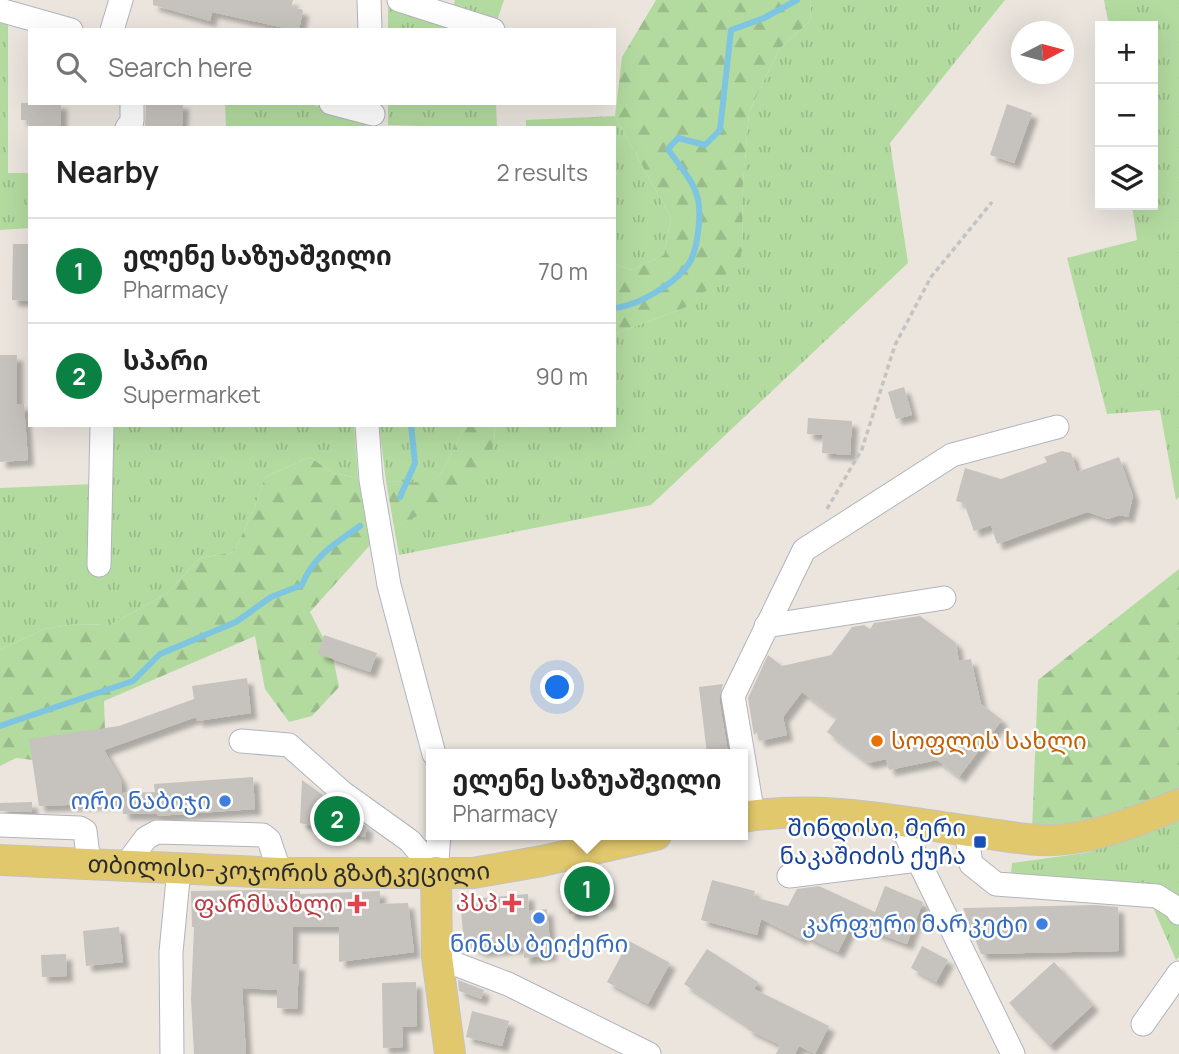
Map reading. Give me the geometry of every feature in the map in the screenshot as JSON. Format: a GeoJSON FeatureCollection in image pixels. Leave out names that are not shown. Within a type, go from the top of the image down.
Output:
{"type":"FeatureCollection","features":[{"type":"Feature","properties":{"kind":"main road"},"geometry":{"type":"LineString","coordinates":[[748,816],[840,814],[1032,841],[1066,840],[1102,833],[1179,804]]}},
{"type":"Feature","properties":{"kind":"main road","name":"თბილისი-კოჯორის გზატკეცილი"},"geometry":{"type":"LineString","coordinates":[[0,860],[280,873],[473,873],[515,867],[634,840]]}},
{"type":"Feature","properties":{"kind":"main road"},"geometry":{"type":"LineString","coordinates":[[436,872],[437,957],[450,1054]]}},
{"type":"Feature","properties":{"kind":"street"},"geometry":{"type":"LineString","coordinates":[[113,28],[121,0]]}},
{"type":"Feature","properties":{"kind":"street"},"geometry":{"type":"LineString","coordinates":[[369,0],[370,28]]}},
{"type":"Feature","properties":{"kind":"street"},"geometry":{"type":"LineString","coordinates":[[399,0],[487,28]]}},
{"type":"Feature","properties":{"kind":"street"},"geometry":{"type":"LineString","coordinates":[[0,9],[64,28]]}},
{"type":"Feature","properties":{"kind":"street"},"geometry":{"type":"LineString","coordinates":[[128,126],[132,121],[132,105]]}},
{"type":"Feature","properties":{"kind":"street"},"geometry":{"type":"LineString","coordinates":[[338,105],[373,115]]}},
{"type":"Feature","properties":{"kind":"street"},"geometry":{"type":"LineString","coordinates":[[99,565],[102,427]]}},
{"type":"Feature","properties":{"kind":"street"},"geometry":{"type":"LineString","coordinates":[[367,427],[370,480],[389,585],[433,749]]}},
{"type":"Feature","properties":{"kind":"street"},"geometry":{"type":"LineString","coordinates":[[740,749],[733,696],[804,550],[952,455],[1057,427]]}},
{"type":"Feature","properties":{"kind":"street"},"geometry":{"type":"LineString","coordinates":[[766,626],[944,598]]}},
{"type":"Feature","properties":{"kind":"street"},"geometry":{"type":"LineString","coordinates":[[241,741],[289,745],[343,793],[410,841],[436,872]]}},
{"type":"Feature","properties":{"kind":"street"},"geometry":{"type":"LineString","coordinates":[[899,821],[1013,1054]]}},
{"type":"Feature","properties":{"kind":"street"},"geometry":{"type":"LineString","coordinates":[[0,825],[80,828],[85,831],[89,864]]}},
{"type":"Feature","properties":{"kind":"street"},"geometry":{"type":"LineString","coordinates":[[966,831],[971,864],[996,884],[1157,896],[1176,908],[1179,913]]}},
{"type":"Feature","properties":{"kind":"street"},"geometry":{"type":"LineString","coordinates":[[125,866],[146,838],[157,832],[263,835],[269,840],[280,873]]}},
{"type":"Feature","properties":{"kind":"street"},"geometry":{"type":"LineString","coordinates":[[436,872],[439,840]]}},
{"type":"Feature","properties":{"kind":"street"},"geometry":{"type":"LineString","coordinates":[[789,876],[918,860]]}},
{"type":"Feature","properties":{"kind":"street"},"geometry":{"type":"LineString","coordinates":[[172,1054],[171,952],[179,869]]}},
{"type":"Feature","properties":{"kind":"street"},"geometry":{"type":"LineString","coordinates":[[437,957],[508,984],[649,1054]]}},
{"type":"Feature","properties":{"kind":"street"},"geometry":{"type":"LineString","coordinates":[[1143,1024],[1179,974]]}},
{"type":"Feature","properties":{"kind":"path"},"geometry":{"type":"LineString","coordinates":[[823,516],[862,449],[895,345],[931,277],[992,202]]}},
{"type":"Feature","properties":{"kind":"green space"},"geometry":{"type":"Polygon","coordinates":[[[455,0],[504,0],[495,28],[450,16],[455,0]]]}},
{"type":"Feature","properties":{"kind":"green space"},"geometry":{"type":"Polygon","coordinates":[[[656,0],[811,0],[810,21],[779,49],[749,112],[742,196],[743,246],[739,263],[687,307],[616,333],[616,265],[632,270],[664,255],[671,218],[615,116],[622,57],[656,0]]]}},
{"type":"Feature","properties":{"kind":"green space"},"geometry":{"type":"Polygon","coordinates":[[[811,0],[1005,0],[890,143],[908,263],[651,505],[399,555],[394,527],[433,507],[494,441],[495,427],[616,427],[616,333],[687,307],[743,246],[742,196],[749,112],[779,49],[810,21],[811,0]]]}},
{"type":"Feature","properties":{"kind":"green space"},"geometry":{"type":"Polygon","coordinates":[[[1104,0],[1179,0],[1179,497],[1176,500],[1160,410],[1107,414],[1067,258],[1137,240],[1133,210],[1158,210],[1158,21],[1108,21],[1104,0]]]}},
{"type":"Feature","properties":{"kind":"green space"},"geometry":{"type":"Polygon","coordinates":[[[388,3],[469,28],[388,28],[388,3]]]}},
{"type":"Feature","properties":{"kind":"green space"},"geometry":{"type":"Polygon","coordinates":[[[0,19],[8,21],[8,173],[28,173],[28,228],[0,230],[0,19]]]}},
{"type":"Feature","properties":{"kind":"green space"},"geometry":{"type":"Polygon","coordinates":[[[225,105],[314,105],[367,118],[366,126],[226,126],[225,105]]]}},
{"type":"Feature","properties":{"kind":"green space"},"geometry":{"type":"Polygon","coordinates":[[[388,105],[496,105],[497,126],[388,125],[388,105]]]}},
{"type":"Feature","properties":{"kind":"green space"},"geometry":{"type":"Polygon","coordinates":[[[615,116],[671,218],[664,255],[632,270],[616,265],[616,126],[526,126],[526,120],[615,116]]]}},
{"type":"Feature","properties":{"kind":"green space"},"geometry":{"type":"Polygon","coordinates":[[[109,427],[354,427],[358,478],[333,473],[310,457],[265,477],[234,552],[200,558],[166,594],[110,625],[76,624],[44,629],[0,650],[0,488],[95,484],[109,427]]]}},
{"type":"Feature","properties":{"kind":"green space"},"geometry":{"type":"Polygon","coordinates":[[[379,427],[465,427],[442,472],[431,484],[386,481],[379,427]]]}},
{"type":"Feature","properties":{"kind":"green space"},"geometry":{"type":"Polygon","coordinates":[[[465,427],[495,427],[494,441],[476,488],[394,527],[386,481],[431,483],[442,472],[465,427]]]}},
{"type":"Feature","properties":{"kind":"green space"},"geometry":{"type":"Polygon","coordinates":[[[310,457],[333,473],[358,478],[371,544],[310,612],[333,657],[339,687],[312,716],[289,722],[265,689],[255,636],[104,701],[105,731],[42,761],[16,758],[0,766],[0,650],[44,629],[76,624],[110,625],[166,594],[200,558],[234,552],[265,477],[310,457]]]}},
{"type":"Feature","properties":{"kind":"green space"},"geometry":{"type":"Polygon","coordinates":[[[1179,569],[1179,794],[1112,821],[1032,831],[1038,680],[1179,569]]]}},
{"type":"Feature","properties":{"kind":"green space"},"geometry":{"type":"Polygon","coordinates":[[[1179,821],[1179,957],[1176,960],[1149,898],[1009,893],[1012,863],[1085,853],[1179,821]]]}},
{"type":"Feature","properties":{"kind":"building"},"geometry":{"type":"Polygon","coordinates":[[[153,0],[293,0],[291,7],[303,10],[299,28],[285,28],[212,12],[210,21],[153,5],[153,0]]]}},
{"type":"Feature","properties":{"kind":"building"},"geometry":{"type":"Polygon","coordinates":[[[21,103],[61,105],[61,126],[28,126],[29,120],[21,120],[21,103]]]}},
{"type":"Feature","properties":{"kind":"building"},"geometry":{"type":"Polygon","coordinates":[[[1007,104],[1032,113],[1014,163],[990,155],[1007,104]]]}},
{"type":"Feature","properties":{"kind":"building"},"geometry":{"type":"Polygon","coordinates":[[[146,105],[183,105],[182,126],[145,126],[146,105]]]}},
{"type":"Feature","properties":{"kind":"building"},"geometry":{"type":"Polygon","coordinates":[[[13,244],[28,244],[28,301],[12,300],[13,244]]]}},
{"type":"Feature","properties":{"kind":"building"},"geometry":{"type":"Polygon","coordinates":[[[0,355],[17,355],[17,404],[24,404],[28,460],[0,462],[0,355]]]}},
{"type":"Feature","properties":{"kind":"building"},"geometry":{"type":"Polygon","coordinates":[[[904,387],[912,415],[896,419],[888,392],[904,387]]]}},
{"type":"Feature","properties":{"kind":"building"},"geometry":{"type":"Polygon","coordinates":[[[808,418],[852,421],[850,455],[822,453],[823,435],[807,434],[808,418]]]}},
{"type":"Feature","properties":{"kind":"building"},"geometry":{"type":"Polygon","coordinates":[[[1062,451],[1071,453],[1077,472],[1119,457],[1133,496],[1128,517],[1120,515],[1108,519],[1087,512],[997,544],[991,525],[974,531],[964,503],[956,501],[965,468],[1001,479],[1047,462],[1044,457],[1062,451]]]}},
{"type":"Feature","properties":{"kind":"building"},"geometry":{"type":"Polygon","coordinates":[[[920,616],[956,643],[959,661],[971,659],[981,704],[1002,720],[959,777],[937,760],[889,770],[886,759],[868,763],[827,732],[837,718],[802,692],[783,717],[787,735],[759,741],[757,732],[754,735],[748,698],[768,655],[782,666],[831,655],[852,627],[864,625],[870,629],[874,623],[920,616]]]}},
{"type":"Feature","properties":{"kind":"building"},"geometry":{"type":"Polygon","coordinates":[[[324,635],[377,653],[370,672],[318,654],[324,635]]]}},
{"type":"Feature","properties":{"kind":"building"},"geometry":{"type":"Polygon","coordinates":[[[247,678],[251,713],[197,721],[196,717],[104,750],[121,780],[122,803],[39,806],[29,739],[119,726],[194,699],[192,686],[247,678]]]}},
{"type":"Feature","properties":{"kind":"building"},"geometry":{"type":"Polygon","coordinates":[[[723,684],[719,698],[727,749],[706,749],[699,687],[723,684]]]}},
{"type":"Feature","properties":{"kind":"building"},"geometry":{"type":"Polygon","coordinates":[[[253,777],[255,809],[157,816],[123,814],[122,793],[155,792],[154,784],[253,777]]]}},
{"type":"Feature","properties":{"kind":"building"},"geometry":{"type":"Polygon","coordinates":[[[302,780],[367,827],[365,837],[300,823],[302,780]]]}},
{"type":"Feature","properties":{"kind":"building"},"geometry":{"type":"Polygon","coordinates":[[[32,802],[32,812],[0,811],[0,803],[32,802]]]}},
{"type":"Feature","properties":{"kind":"building"},"geometry":{"type":"Polygon","coordinates":[[[608,876],[610,903],[591,905],[592,912],[569,914],[566,880],[608,876]]]}},
{"type":"Feature","properties":{"kind":"building"},"geometry":{"type":"Polygon","coordinates":[[[712,880],[755,891],[753,897],[788,906],[797,889],[819,886],[875,912],[885,886],[923,902],[907,944],[852,924],[838,952],[803,935],[801,939],[761,919],[757,935],[701,920],[712,880]]]}},
{"type":"Feature","properties":{"kind":"building"},"geometry":{"type":"Polygon","coordinates":[[[191,891],[300,891],[300,894],[380,891],[380,904],[408,903],[414,952],[339,962],[339,927],[293,927],[292,964],[299,964],[297,1009],[277,1008],[277,990],[242,988],[246,1054],[194,1054],[191,999],[194,927],[191,891]]]}},
{"type":"Feature","properties":{"kind":"building"},"geometry":{"type":"Polygon","coordinates":[[[528,894],[529,911],[547,909],[551,955],[524,958],[523,947],[481,951],[464,942],[460,900],[528,894]]]}},
{"type":"Feature","properties":{"kind":"building"},"geometry":{"type":"Polygon","coordinates":[[[1095,905],[1118,907],[1119,951],[981,954],[963,908],[1095,905]]]}},
{"type":"Feature","properties":{"kind":"building"},"geometry":{"type":"Polygon","coordinates":[[[119,927],[123,962],[86,966],[83,931],[119,927]]]}},
{"type":"Feature","properties":{"kind":"building"},"geometry":{"type":"Polygon","coordinates":[[[629,941],[670,963],[648,1004],[607,982],[629,941]]]}},
{"type":"Feature","properties":{"kind":"building"},"geometry":{"type":"Polygon","coordinates":[[[922,946],[948,960],[936,982],[911,968],[922,946]]]}},
{"type":"Feature","properties":{"kind":"building"},"geometry":{"type":"Polygon","coordinates":[[[707,949],[758,982],[754,989],[829,1026],[815,1054],[799,1046],[795,1054],[776,1054],[780,1045],[747,1029],[748,1026],[684,984],[707,949]]]}},
{"type":"Feature","properties":{"kind":"building"},"geometry":{"type":"Polygon","coordinates":[[[66,954],[67,976],[42,977],[41,955],[66,954]]]}},
{"type":"Feature","properties":{"kind":"building"},"geometry":{"type":"Polygon","coordinates":[[[1054,962],[1093,1005],[1049,1046],[1009,1003],[1054,962]]]}},
{"type":"Feature","properties":{"kind":"building"},"geometry":{"type":"Polygon","coordinates":[[[458,980],[484,990],[481,999],[459,991],[458,980]]]}},
{"type":"Feature","properties":{"kind":"building"},"geometry":{"type":"Polygon","coordinates":[[[416,982],[417,1026],[402,1027],[403,1047],[383,1048],[382,983],[416,982]]]}},
{"type":"Feature","properties":{"kind":"building"},"geometry":{"type":"Polygon","coordinates":[[[472,1011],[509,1021],[502,1046],[466,1037],[472,1011]]]}},
{"type":"Feature","properties":{"kind":"waterway"},"geometry":{"type":"LineString","coordinates":[[616,308],[634,303],[657,292],[691,260],[696,246],[698,202],[692,184],[668,149],[678,138],[705,145],[720,130],[731,30],[764,18],[797,0]]}},
{"type":"Feature","properties":{"kind":"waterway"},"geometry":{"type":"LineString","coordinates":[[400,497],[415,463],[411,427]]}},
{"type":"Feature","properties":{"kind":"waterway"},"geometry":{"type":"LineString","coordinates":[[0,726],[133,681],[160,654],[236,622],[271,597],[302,585],[319,558],[360,526]]}},
{"type":"Feature","properties":{"kind":"place","name":"სოფლის სახლი"},"geometry":{"type":"Point","coordinates":[877,741]}},
{"type":"Feature","properties":{"kind":"place","name":"ორი ნაბიჯი"},"geometry":{"type":"Point","coordinates":[225,801]}},
{"type":"Feature","properties":{"kind":"place","name":"სპარი"},"geometry":{"type":"Point","coordinates":[337,819]}},
{"type":"Feature","properties":{"kind":"place","name":"შინდისი, მერი ნაკაშიძის ქუჩა"},"geometry":{"type":"Point","coordinates":[980,842]}},
{"type":"Feature","properties":{"kind":"place","name":"ელენე საზუაშვილი"},"geometry":{"type":"Point","coordinates":[587,889]}},
{"type":"Feature","properties":{"kind":"place","name":"პსპ"},"geometry":{"type":"Point","coordinates":[512,903]}},
{"type":"Feature","properties":{"kind":"place","name":"ფარმსახლი"},"geometry":{"type":"Point","coordinates":[357,904]}},
{"type":"Feature","properties":{"kind":"place","name":"ნინას ბეიქერი"},"geometry":{"type":"Point","coordinates":[539,918]}},
{"type":"Feature","properties":{"kind":"place","name":"კარფური მარკეტი"},"geometry":{"type":"Point","coordinates":[1042,924]}}]}
